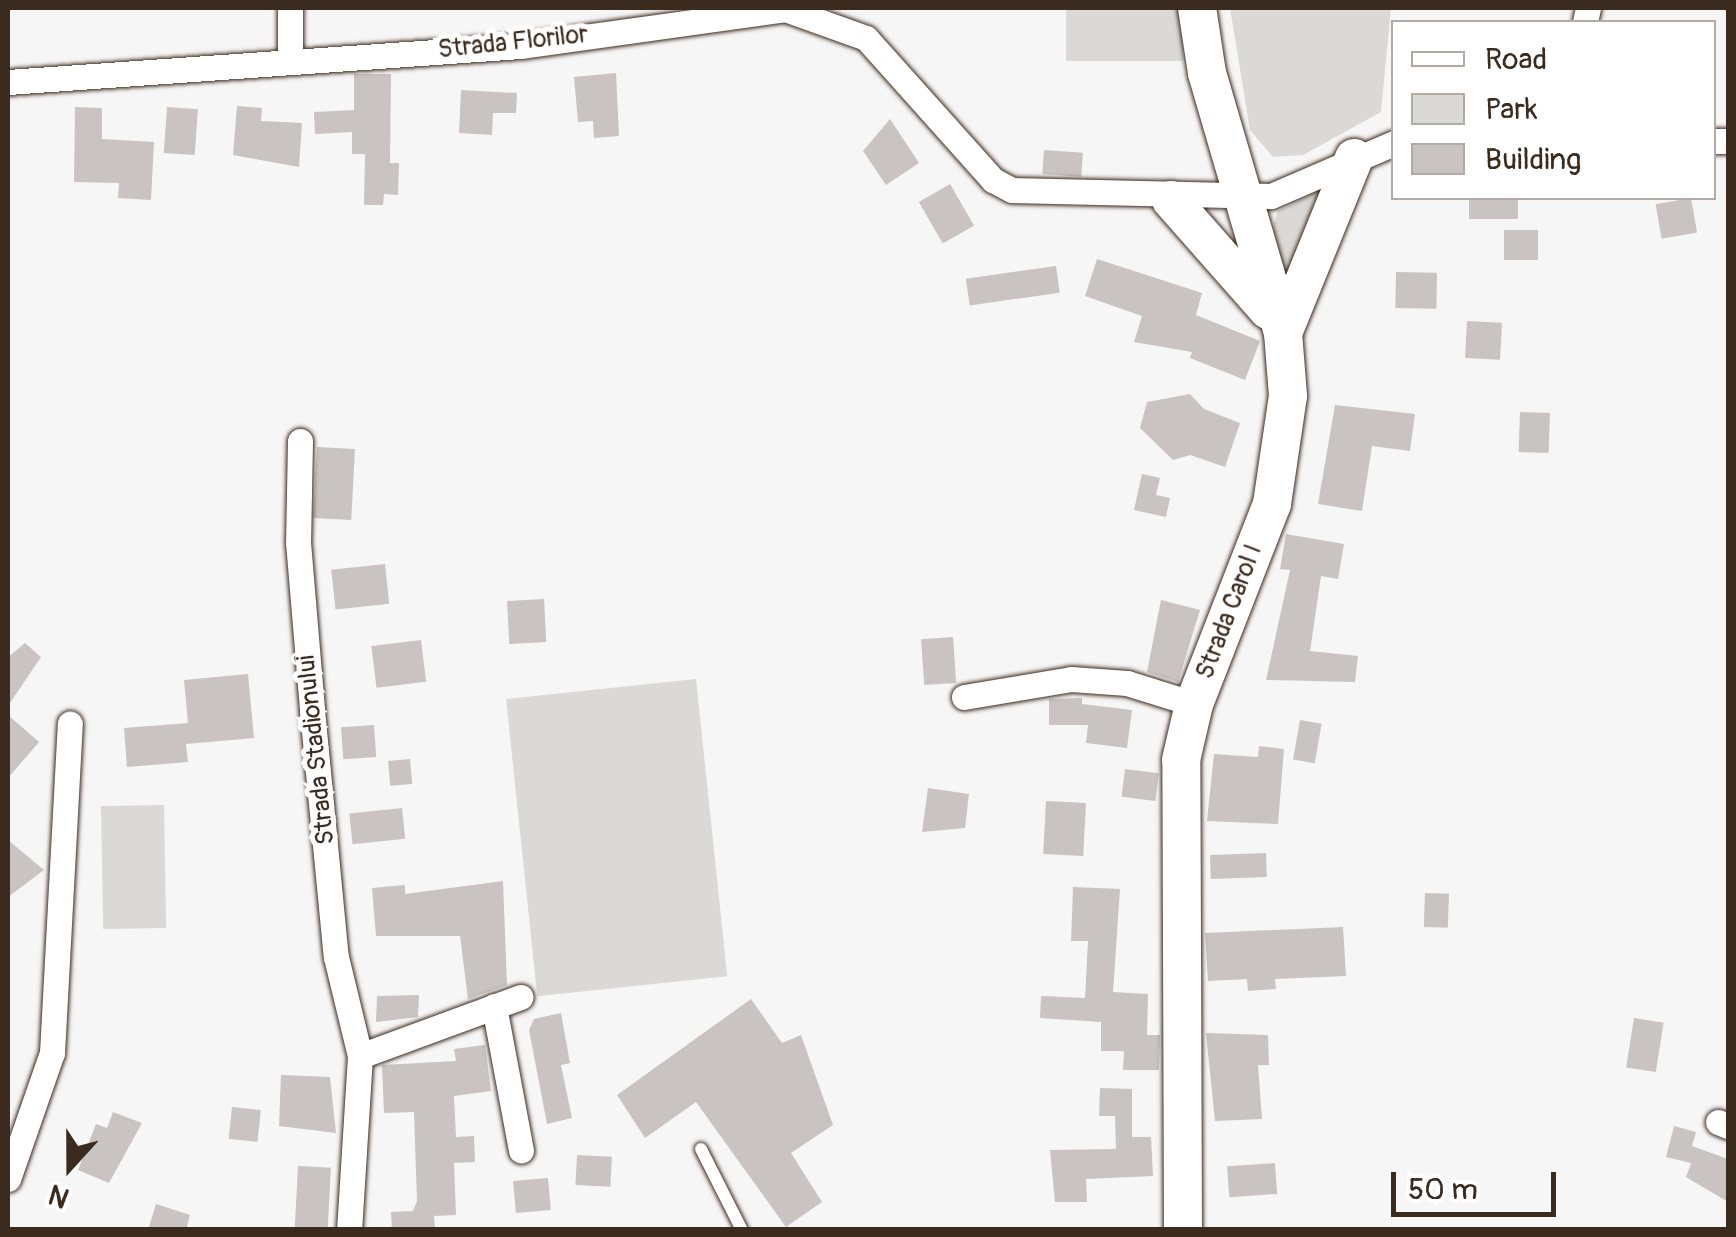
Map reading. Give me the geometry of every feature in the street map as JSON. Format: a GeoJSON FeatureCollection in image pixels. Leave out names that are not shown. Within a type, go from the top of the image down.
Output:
{"type":"FeatureCollection","features":[{"type":"Feature","properties":{"kind":"main road","name":"Strada Carol I"},"geometry":{"type":"LineString","coordinates":[[1183,1230],[1178,824],[1194,704],[1280,476],[1288,396],[1282,333],[1207,73],[1197,8]]}},
{"type":"Feature","properties":{"kind":"main road"},"geometry":{"type":"LineString","coordinates":[[1171,200],[1282,333],[1354,158]]}},
{"type":"Feature","properties":{"kind":"street"},"geometry":{"type":"LineString","coordinates":[[290,8],[290,56]]}},
{"type":"Feature","properties":{"kind":"street","name":"Strada Florilor"},"geometry":{"type":"LineString","coordinates":[[8,82],[290,56],[520,46],[786,9],[866,38],[994,180],[1012,190],[1171,200],[1271,196],[1391,144]]}},
{"type":"Feature","properties":{"kind":"street","name":"Strada Stadionului"},"geometry":{"type":"LineString","coordinates":[[300,441],[298,542],[336,957],[360,1056],[348,1230]]}},
{"type":"Feature","properties":{"kind":"street"},"geometry":{"type":"LineString","coordinates":[[964,697],[1071,679],[1126,684],[1194,704]]}},
{"type":"Feature","properties":{"kind":"street"},"geometry":{"type":"LineString","coordinates":[[8,1179],[52,1053],[70,842],[70,723]]}},
{"type":"Feature","properties":{"kind":"street"},"geometry":{"type":"LineString","coordinates":[[360,1056],[520,997]]}},
{"type":"Feature","properties":{"kind":"street"},"geometry":{"type":"LineString","coordinates":[[494,1006],[520,1150]]}},
{"type":"Feature","properties":{"kind":"lane"},"geometry":{"type":"LineString","coordinates":[[701,1149],[742,1230]]}},
{"type":"Feature","properties":{"kind":"green space"},"geometry":{"type":"Polygon","coordinates":[[[1066,8],[1183,8],[1183,61],[1066,61],[1066,8]]]}},
{"type":"Feature","properties":{"kind":"green space"},"geometry":{"type":"Polygon","coordinates":[[[1230,8],[1391,8],[1381,112],[1303,155],[1273,157],[1250,130],[1230,8]]]}},
{"type":"Feature","properties":{"kind":"green space"},"geometry":{"type":"Polygon","coordinates":[[[1333,184],[1287,283],[1273,226],[1278,211],[1333,184]]]}},
{"type":"Feature","properties":{"kind":"green space"},"geometry":{"type":"Polygon","coordinates":[[[696,679],[727,976],[537,996],[506,699],[696,679]]]}},
{"type":"Feature","properties":{"kind":"green space"},"geometry":{"type":"Polygon","coordinates":[[[164,805],[166,928],[103,929],[101,806],[164,805]]]}},
{"type":"Feature","properties":{"kind":"building"},"geometry":{"type":"Polygon","coordinates":[[[616,73],[619,136],[594,138],[593,121],[578,122],[574,77],[616,73]]]}},
{"type":"Feature","properties":{"kind":"building"},"geometry":{"type":"Polygon","coordinates":[[[354,74],[391,74],[390,163],[399,163],[398,195],[384,194],[383,205],[364,205],[365,154],[352,154],[352,132],[315,134],[314,112],[354,110],[354,74]]]}},
{"type":"Feature","properties":{"kind":"building"},"geometry":{"type":"Polygon","coordinates":[[[461,90],[517,93],[516,113],[493,113],[492,135],[459,133],[461,90]]]}},
{"type":"Feature","properties":{"kind":"building"},"geometry":{"type":"Polygon","coordinates":[[[237,106],[262,108],[261,121],[302,123],[299,167],[233,155],[237,106]]]}},
{"type":"Feature","properties":{"kind":"building"},"geometry":{"type":"Polygon","coordinates":[[[75,107],[102,108],[102,139],[154,142],[151,200],[118,198],[119,183],[74,182],[75,107]]]}},
{"type":"Feature","properties":{"kind":"building"},"geometry":{"type":"Polygon","coordinates":[[[167,107],[198,109],[195,155],[164,153],[167,107]]]}},
{"type":"Feature","properties":{"kind":"building"},"geometry":{"type":"Polygon","coordinates":[[[890,119],[919,163],[886,185],[863,151],[890,119]]]}},
{"type":"Feature","properties":{"kind":"building"},"geometry":{"type":"Polygon","coordinates":[[[1044,150],[1083,153],[1081,177],[1042,174],[1044,150]]]}},
{"type":"Feature","properties":{"kind":"building"},"geometry":{"type":"Polygon","coordinates":[[[950,184],[974,226],[943,244],[919,202],[950,184]]]}},
{"type":"Feature","properties":{"kind":"building"},"geometry":{"type":"Polygon","coordinates":[[[1469,200],[1518,200],[1518,219],[1469,219],[1469,200]]]}},
{"type":"Feature","properties":{"kind":"building"},"geometry":{"type":"Polygon","coordinates":[[[1691,200],[1697,232],[1662,239],[1656,204],[1691,200]]]}},
{"type":"Feature","properties":{"kind":"building"},"geometry":{"type":"Polygon","coordinates":[[[1504,230],[1538,230],[1538,260],[1504,260],[1504,230]]]}},
{"type":"Feature","properties":{"kind":"building"},"geometry":{"type":"Polygon","coordinates":[[[1097,259],[1202,293],[1196,315],[1260,341],[1245,380],[1190,358],[1192,352],[1134,342],[1142,316],[1085,296],[1097,259]]]}},
{"type":"Feature","properties":{"kind":"building"},"geometry":{"type":"Polygon","coordinates":[[[1056,266],[1060,293],[970,305],[966,279],[1056,266]]]}},
{"type":"Feature","properties":{"kind":"building"},"geometry":{"type":"Polygon","coordinates":[[[1396,272],[1437,273],[1436,309],[1395,308],[1396,272]]]}},
{"type":"Feature","properties":{"kind":"building"},"geometry":{"type":"Polygon","coordinates":[[[1467,321],[1502,323],[1500,360],[1465,358],[1467,321]]]}},
{"type":"Feature","properties":{"kind":"building"},"geometry":{"type":"Polygon","coordinates":[[[1190,394],[1204,409],[1240,423],[1225,467],[1190,455],[1173,460],[1140,428],[1147,402],[1190,394]]]}},
{"type":"Feature","properties":{"kind":"building"},"geometry":{"type":"Polygon","coordinates":[[[1335,405],[1415,414],[1410,451],[1372,446],[1362,511],[1318,504],[1335,405]]]}},
{"type":"Feature","properties":{"kind":"building"},"geometry":{"type":"Polygon","coordinates":[[[1520,412],[1550,413],[1549,453],[1519,452],[1520,412]]]}},
{"type":"Feature","properties":{"kind":"building"},"geometry":{"type":"Polygon","coordinates":[[[317,447],[355,449],[351,520],[313,518],[317,447]]]}},
{"type":"Feature","properties":{"kind":"building"},"geometry":{"type":"Polygon","coordinates":[[[1142,474],[1160,478],[1156,495],[1170,498],[1166,517],[1134,510],[1142,474]]]}},
{"type":"Feature","properties":{"kind":"building"},"geometry":{"type":"Polygon","coordinates":[[[1286,534],[1344,544],[1338,579],[1321,576],[1310,651],[1358,656],[1355,682],[1266,680],[1290,570],[1280,569],[1286,534]]]}},
{"type":"Feature","properties":{"kind":"building"},"geometry":{"type":"Polygon","coordinates":[[[385,564],[389,604],[335,609],[331,570],[385,564]]]}},
{"type":"Feature","properties":{"kind":"building"},"geometry":{"type":"Polygon","coordinates":[[[544,599],[546,642],[509,644],[507,601],[544,599]]]}},
{"type":"Feature","properties":{"kind":"building"},"geometry":{"type":"Polygon","coordinates":[[[1161,600],[1200,610],[1178,682],[1147,672],[1161,600]]]}},
{"type":"Feature","properties":{"kind":"building"},"geometry":{"type":"Polygon","coordinates":[[[953,637],[956,683],[924,685],[921,639],[953,637]]]}},
{"type":"Feature","properties":{"kind":"building"},"geometry":{"type":"Polygon","coordinates":[[[421,640],[426,682],[376,688],[371,646],[421,640]]]}},
{"type":"Feature","properties":{"kind":"building"},"geometry":{"type":"Polygon","coordinates":[[[25,643],[41,657],[8,706],[8,657],[25,643]]]}},
{"type":"Feature","properties":{"kind":"building"},"geometry":{"type":"Polygon","coordinates":[[[248,674],[254,738],[186,744],[188,762],[127,767],[124,728],[188,723],[184,680],[248,674]]]}},
{"type":"Feature","properties":{"kind":"building"},"geometry":{"type":"Polygon","coordinates":[[[1082,698],[1082,704],[1132,710],[1127,748],[1086,743],[1088,725],[1049,725],[1049,699],[1082,698]]]}},
{"type":"Feature","properties":{"kind":"building"},"geometry":{"type":"Polygon","coordinates":[[[8,715],[39,742],[8,778],[8,715]]]}},
{"type":"Feature","properties":{"kind":"building"},"geometry":{"type":"Polygon","coordinates":[[[1300,720],[1322,724],[1315,763],[1293,759],[1300,720]]]}},
{"type":"Feature","properties":{"kind":"building"},"geometry":{"type":"Polygon","coordinates":[[[374,725],[376,757],[343,759],[341,727],[374,725]]]}},
{"type":"Feature","properties":{"kind":"building"},"geometry":{"type":"Polygon","coordinates":[[[1259,746],[1284,749],[1278,824],[1207,821],[1214,754],[1258,757],[1259,746]]]}},
{"type":"Feature","properties":{"kind":"building"},"geometry":{"type":"Polygon","coordinates":[[[410,759],[412,784],[390,786],[388,761],[410,759]]]}},
{"type":"Feature","properties":{"kind":"building"},"geometry":{"type":"Polygon","coordinates":[[[1125,769],[1159,773],[1155,801],[1122,797],[1125,769]]]}},
{"type":"Feature","properties":{"kind":"building"},"geometry":{"type":"Polygon","coordinates":[[[928,788],[969,794],[965,828],[922,832],[928,788]]]}},
{"type":"Feature","properties":{"kind":"building"},"geometry":{"type":"Polygon","coordinates":[[[1046,801],[1086,803],[1083,856],[1043,854],[1046,801]]]}},
{"type":"Feature","properties":{"kind":"building"},"geometry":{"type":"Polygon","coordinates":[[[402,808],[405,839],[353,844],[349,814],[402,808]]]}},
{"type":"Feature","properties":{"kind":"building"},"geometry":{"type":"Polygon","coordinates":[[[8,840],[44,870],[8,897],[8,840]]]}},
{"type":"Feature","properties":{"kind":"building"},"geometry":{"type":"Polygon","coordinates":[[[1266,853],[1267,877],[1211,879],[1210,855],[1266,853]]]}},
{"type":"Feature","properties":{"kind":"building"},"geometry":{"type":"Polygon","coordinates":[[[503,881],[507,985],[468,999],[460,936],[376,936],[372,888],[405,885],[405,894],[503,881]]]}},
{"type":"Feature","properties":{"kind":"building"},"geometry":{"type":"Polygon","coordinates":[[[1073,887],[1120,889],[1113,992],[1148,994],[1147,1035],[1160,1035],[1159,1070],[1123,1070],[1124,1051],[1101,1051],[1101,1022],[1040,1018],[1041,996],[1085,998],[1088,941],[1071,941],[1073,887]]]}},
{"type":"Feature","properties":{"kind":"building"},"geometry":{"type":"Polygon","coordinates":[[[1425,893],[1449,894],[1448,928],[1424,927],[1425,893]]]}},
{"type":"Feature","properties":{"kind":"building"},"geometry":{"type":"Polygon","coordinates":[[[1343,927],[1346,976],[1275,979],[1276,989],[1248,991],[1247,979],[1208,981],[1205,933],[1343,927]]]}},
{"type":"Feature","properties":{"kind":"building"},"geometry":{"type":"Polygon","coordinates":[[[419,995],[418,1017],[376,1022],[377,996],[419,995]]]}},
{"type":"Feature","properties":{"kind":"building"},"geometry":{"type":"Polygon","coordinates":[[[751,999],[782,1043],[801,1035],[833,1125],[791,1153],[822,1202],[786,1227],[696,1102],[645,1138],[617,1095],[751,999]]]}},
{"type":"Feature","properties":{"kind":"building"},"geometry":{"type":"Polygon","coordinates":[[[561,1013],[570,1063],[561,1065],[572,1118],[547,1124],[529,1030],[534,1019],[561,1013]]]}},
{"type":"Feature","properties":{"kind":"building"},"geometry":{"type":"Polygon","coordinates":[[[1634,1018],[1664,1023],[1656,1072],[1626,1067],[1634,1018]]]}},
{"type":"Feature","properties":{"kind":"building"},"geometry":{"type":"Polygon","coordinates":[[[1206,1033],[1268,1035],[1269,1065],[1258,1065],[1262,1119],[1215,1121],[1206,1033]]]}},
{"type":"Feature","properties":{"kind":"building"},"geometry":{"type":"Polygon","coordinates":[[[485,1045],[491,1091],[454,1096],[456,1137],[474,1136],[475,1162],[454,1163],[456,1215],[434,1216],[435,1230],[392,1230],[391,1212],[413,1211],[417,1201],[414,1112],[384,1113],[382,1065],[456,1061],[454,1049],[485,1045]]]}},
{"type":"Feature","properties":{"kind":"building"},"geometry":{"type":"Polygon","coordinates":[[[281,1075],[330,1077],[336,1133],[279,1126],[281,1075]]]}},
{"type":"Feature","properties":{"kind":"building"},"geometry":{"type":"Polygon","coordinates":[[[1100,1088],[1132,1089],[1132,1137],[1151,1137],[1153,1176],[1086,1179],[1087,1202],[1055,1202],[1050,1150],[1116,1149],[1115,1116],[1099,1116],[1100,1088]]]}},
{"type":"Feature","properties":{"kind":"building"},"geometry":{"type":"Polygon","coordinates":[[[232,1107],[261,1110],[257,1142],[229,1139],[232,1107]]]}},
{"type":"Feature","properties":{"kind":"building"},"geometry":{"type":"Polygon","coordinates":[[[113,1112],[142,1123],[109,1183],[78,1170],[96,1124],[107,1128],[113,1112]]]}},
{"type":"Feature","properties":{"kind":"building"},"geometry":{"type":"Polygon","coordinates":[[[1674,1126],[1696,1132],[1692,1146],[1728,1159],[1728,1202],[1686,1177],[1691,1163],[1666,1157],[1674,1126]]]}},
{"type":"Feature","properties":{"kind":"building"},"geometry":{"type":"Polygon","coordinates":[[[577,1155],[612,1157],[610,1187],[575,1185],[577,1155]]]}},
{"type":"Feature","properties":{"kind":"building"},"geometry":{"type":"Polygon","coordinates":[[[1275,1163],[1277,1194],[1229,1197],[1227,1166],[1275,1163]]]}},
{"type":"Feature","properties":{"kind":"building"},"geometry":{"type":"Polygon","coordinates":[[[298,1166],[331,1168],[328,1230],[295,1230],[298,1166]]]}},
{"type":"Feature","properties":{"kind":"building"},"geometry":{"type":"Polygon","coordinates":[[[548,1178],[551,1210],[516,1213],[513,1181],[548,1178]]]}},
{"type":"Feature","properties":{"kind":"building"},"geometry":{"type":"Polygon","coordinates":[[[156,1204],[190,1215],[186,1230],[148,1230],[156,1204]]]}}]}
